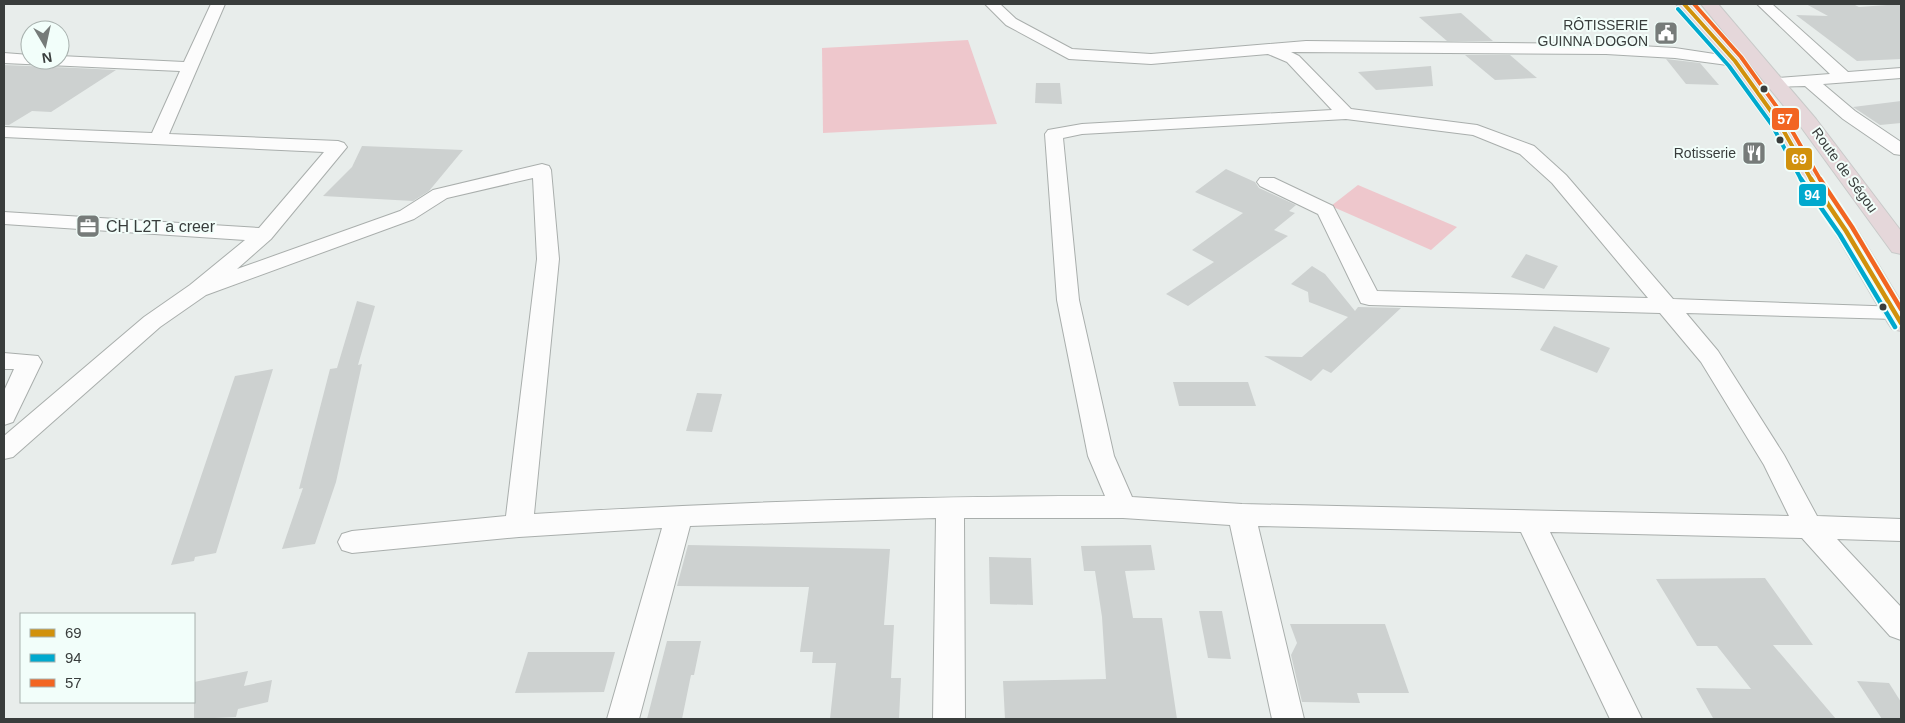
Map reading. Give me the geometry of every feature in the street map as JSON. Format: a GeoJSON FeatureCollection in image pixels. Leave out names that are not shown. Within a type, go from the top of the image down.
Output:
{"type":"FeatureCollection","features":[{"type":"Feature","properties":{"kind":"highway","name":"Route de Ségou"},"geometry":{"type":"LineString","coordinates":[[1684,4],[1735,61],[1778,121],[1808,175],[1898,318]]}},
{"type":"Feature","properties":{"kind":"highway","name":"Route de Ségou"},"geometry":{"type":"LineString","coordinates":[[1709,4],[1811,123],[1895,230],[1901,247]]}},
{"type":"Feature","properties":{"kind":"street"},"geometry":{"type":"LineString","coordinates":[[158,139],[218,4]]}},
{"type":"Feature","properties":{"kind":"street"},"geometry":{"type":"LineString","coordinates":[[992,4],[1011,22],[1069,54],[1151,59],[1306,46],[1606,49],[1675,53],[1735,61]]}},
{"type":"Feature","properties":{"kind":"street"},"geometry":{"type":"LineString","coordinates":[[1764,4],[1844,78]]}},
{"type":"Feature","properties":{"kind":"street"},"geometry":{"type":"LineString","coordinates":[[1268,48],[1293,59],[1346,114]]}},
{"type":"Feature","properties":{"kind":"street"},"geometry":{"type":"LineString","coordinates":[[4,58],[20,59]]}},
{"type":"Feature","properties":{"kind":"street"},"geometry":{"type":"LineString","coordinates":[[70,61],[189,67]]}},
{"type":"Feature","properties":{"kind":"street"},"geometry":{"type":"LineString","coordinates":[[1778,83],[1901,73]]}},
{"type":"Feature","properties":{"kind":"street"},"geometry":{"type":"LineString","coordinates":[[1809,81],[1849,115],[1901,150]]}},
{"type":"Feature","properties":{"kind":"street"},"geometry":{"type":"LineString","coordinates":[[1123,507],[1101,456],[1068,300],[1054,134],[1082,129],[1346,114],[1477,130],[1527,150],[1559,179],[1710,357],[1775,462],[1809,527],[1901,627]]}},
{"type":"Feature","properties":{"kind":"street"},"geometry":{"type":"LineString","coordinates":[[4,132],[338,147],[264,235],[198,290],[152,322],[4,450]]}},
{"type":"Feature","properties":{"kind":"street"},"geometry":{"type":"LineString","coordinates":[[198,290],[407,214],[440,194],[542,170],[548,258],[519,526]]}},
{"type":"Feature","properties":{"kind":"street"},"geometry":{"type":"LineString","coordinates":[[1267,182],[1326,210],[1369,298],[1666,305],[1898,318]]}},
{"type":"Feature","properties":{"kind":"street"},"geometry":{"type":"LineString","coordinates":[[4,218],[264,235]]}},
{"type":"Feature","properties":{"kind":"street"},"geometry":{"type":"LineString","coordinates":[[4,361],[30,362],[4,416]]}},
{"type":"Feature","properties":{"kind":"street"},"geometry":{"type":"LineString","coordinates":[[949,719],[950,507]]}},
{"type":"Feature","properties":{"kind":"street"},"geometry":{"type":"LineString","coordinates":[[352,542],[519,526],[679,516],[950,507],[1123,507],[1242,515],[1901,530]]}},
{"type":"Feature","properties":{"kind":"street"},"geometry":{"type":"LineString","coordinates":[[1242,515],[1288,719]]}},
{"type":"Feature","properties":{"kind":"street"},"geometry":{"type":"LineString","coordinates":[[623,719],[679,516]]}},
{"type":"Feature","properties":{"kind":"street"},"geometry":{"type":"LineString","coordinates":[[1530,521],[1626,719]]}},
{"type":"Feature","properties":{"kind":"shaded area"},"geometry":{"type":"Polygon","coordinates":[[[968,40],[997,124],[823,133],[822,48],[968,40]]]}},
{"type":"Feature","properties":{"kind":"shaded area"},"geometry":{"type":"Polygon","coordinates":[[[1358,185],[1457,227],[1431,250],[1331,206],[1358,185]]]}},
{"type":"Feature","properties":{"kind":"building"},"geometry":{"type":"Polygon","coordinates":[[[1806,4],[1853,4],[1859,7],[1901,4],[1901,59],[1857,61],[1796,15],[1828,16],[1806,4]]]}},
{"type":"Feature","properties":{"kind":"building"},"geometry":{"type":"Polygon","coordinates":[[[1461,13],[1493,41],[1447,41],[1419,17],[1461,13]]]}},
{"type":"Feature","properties":{"kind":"building"},"geometry":{"type":"Polygon","coordinates":[[[1465,55],[1510,55],[1537,78],[1495,80],[1465,55]]]}},
{"type":"Feature","properties":{"kind":"building"},"geometry":{"type":"Polygon","coordinates":[[[1666,59],[1700,63],[1719,85],[1686,84],[1666,59]]]}},
{"type":"Feature","properties":{"kind":"building"},"geometry":{"type":"Polygon","coordinates":[[[4,65],[20,66],[20,70],[70,70],[70,68],[116,70],[51,112],[32,111],[9,125],[4,125],[4,65]]]}},
{"type":"Feature","properties":{"kind":"building"},"geometry":{"type":"Polygon","coordinates":[[[1431,66],[1433,86],[1376,90],[1358,72],[1431,66]]]}},
{"type":"Feature","properties":{"kind":"building"},"geometry":{"type":"Polygon","coordinates":[[[1036,83],[1060,83],[1062,104],[1035,103],[1036,83]]]}},
{"type":"Feature","properties":{"kind":"building"},"geometry":{"type":"Polygon","coordinates":[[[1901,101],[1901,123],[1880,125],[1853,107],[1901,101]]]}},
{"type":"Feature","properties":{"kind":"building"},"geometry":{"type":"Polygon","coordinates":[[[362,146],[463,150],[429,191],[413,201],[323,196],[352,167],[362,146]]]}},
{"type":"Feature","properties":{"kind":"building"},"geometry":{"type":"Polygon","coordinates":[[[1226,169],[1255,182],[1259,188],[1296,205],[1289,211],[1295,213],[1274,230],[1288,236],[1188,306],[1166,294],[1214,262],[1192,250],[1243,213],[1195,192],[1226,169]]]}},
{"type":"Feature","properties":{"kind":"building"},"geometry":{"type":"Polygon","coordinates":[[[1526,254],[1558,266],[1544,289],[1511,277],[1526,254]]]}},
{"type":"Feature","properties":{"kind":"building"},"geometry":{"type":"Polygon","coordinates":[[[1312,266],[1325,274],[1355,311],[1358,307],[1401,308],[1331,373],[1323,369],[1311,381],[1264,356],[1302,357],[1348,317],[1309,302],[1308,292],[1291,284],[1312,266]]]}},
{"type":"Feature","properties":{"kind":"building"},"geometry":{"type":"Polygon","coordinates":[[[357,301],[375,306],[358,365],[362,364],[336,482],[315,544],[282,549],[303,488],[299,489],[330,369],[337,368],[357,301]]]}},
{"type":"Feature","properties":{"kind":"building"},"geometry":{"type":"Polygon","coordinates":[[[1554,326],[1610,348],[1597,373],[1540,350],[1554,326]]]}},
{"type":"Feature","properties":{"kind":"building"},"geometry":{"type":"Polygon","coordinates":[[[273,369],[216,553],[195,557],[194,561],[171,565],[235,376],[273,369]]]}},
{"type":"Feature","properties":{"kind":"building"},"geometry":{"type":"Polygon","coordinates":[[[1173,382],[1248,382],[1256,406],[1179,406],[1173,382]]]}},
{"type":"Feature","properties":{"kind":"building"},"geometry":{"type":"Polygon","coordinates":[[[697,393],[722,394],[712,432],[686,431],[697,393]]]}},
{"type":"Feature","properties":{"kind":"building"},"geometry":{"type":"Polygon","coordinates":[[[688,545],[890,549],[884,625],[894,625],[891,678],[901,678],[899,719],[830,719],[836,663],[812,663],[813,652],[800,652],[809,587],[677,586],[688,545]]]}},
{"type":"Feature","properties":{"kind":"building"},"geometry":{"type":"Polygon","coordinates":[[[1151,545],[1155,570],[1125,571],[1133,618],[1162,618],[1177,719],[1005,719],[1003,681],[1106,679],[1102,617],[1095,571],[1084,571],[1081,546],[1151,545]]]}},
{"type":"Feature","properties":{"kind":"building"},"geometry":{"type":"Polygon","coordinates":[[[989,557],[1031,558],[1033,605],[990,604],[989,557]]]}},
{"type":"Feature","properties":{"kind":"building"},"geometry":{"type":"Polygon","coordinates":[[[1765,578],[1813,645],[1773,645],[1836,719],[1713,718],[1696,688],[1751,689],[1717,646],[1697,646],[1656,579],[1765,578]]]}},
{"type":"Feature","properties":{"kind":"building"},"geometry":{"type":"Polygon","coordinates":[[[1199,611],[1222,611],[1231,659],[1208,658],[1199,611]]]}},
{"type":"Feature","properties":{"kind":"building"},"geometry":{"type":"Polygon","coordinates":[[[1290,624],[1385,624],[1409,693],[1357,693],[1360,703],[1302,702],[1291,655],[1297,643],[1290,624]]]}},
{"type":"Feature","properties":{"kind":"building"},"geometry":{"type":"Polygon","coordinates":[[[667,641],[701,641],[694,675],[691,675],[682,719],[647,719],[667,641]]]}},
{"type":"Feature","properties":{"kind":"building"},"geometry":{"type":"Polygon","coordinates":[[[528,652],[615,652],[604,692],[515,693],[528,652]]]}},
{"type":"Feature","properties":{"kind":"building"},"geometry":{"type":"Polygon","coordinates":[[[248,671],[244,686],[272,680],[268,702],[238,709],[236,717],[194,719],[195,682],[248,671]]]}},
{"type":"Feature","properties":{"kind":"building"},"geometry":{"type":"Polygon","coordinates":[[[1857,681],[1889,683],[1901,702],[1901,719],[1882,719],[1857,681]]]}},
{"type":"Feature","properties":{"kind":"transit line","name":"69"},"geometry":{"type":"LineString","coordinates":[[1684,4],[1735,61],[1778,121],[1808,175],[1846,231],[1901,323]]}},
{"type":"Feature","properties":{"kind":"transit line","name":"57"},"geometry":{"type":"LineString","coordinates":[[1694,4],[1741,57],[1784,117],[1814,171],[1852,227],[1901,309]]}},
{"type":"Feature","properties":{"kind":"transit line","name":"94"},"geometry":{"type":"LineString","coordinates":[[1678,9],[1729,66],[1772,125],[1801,179],[1840,235],[1895,327]]}},
{"type":"Feature","properties":{"kind":"place","name":"RÔTISSERIE GUINNA DOGON"},"geometry":{"type":"Point","coordinates":[1666,33]}},
{"type":"Feature","properties":{"kind":"place","name":"Rotisserie"},"geometry":{"type":"Point","coordinates":[1754,153]}},
{"type":"Feature","properties":{"kind":"place","name":"CH L2T a creer"},"geometry":{"type":"Point","coordinates":[88,226]}}]}
